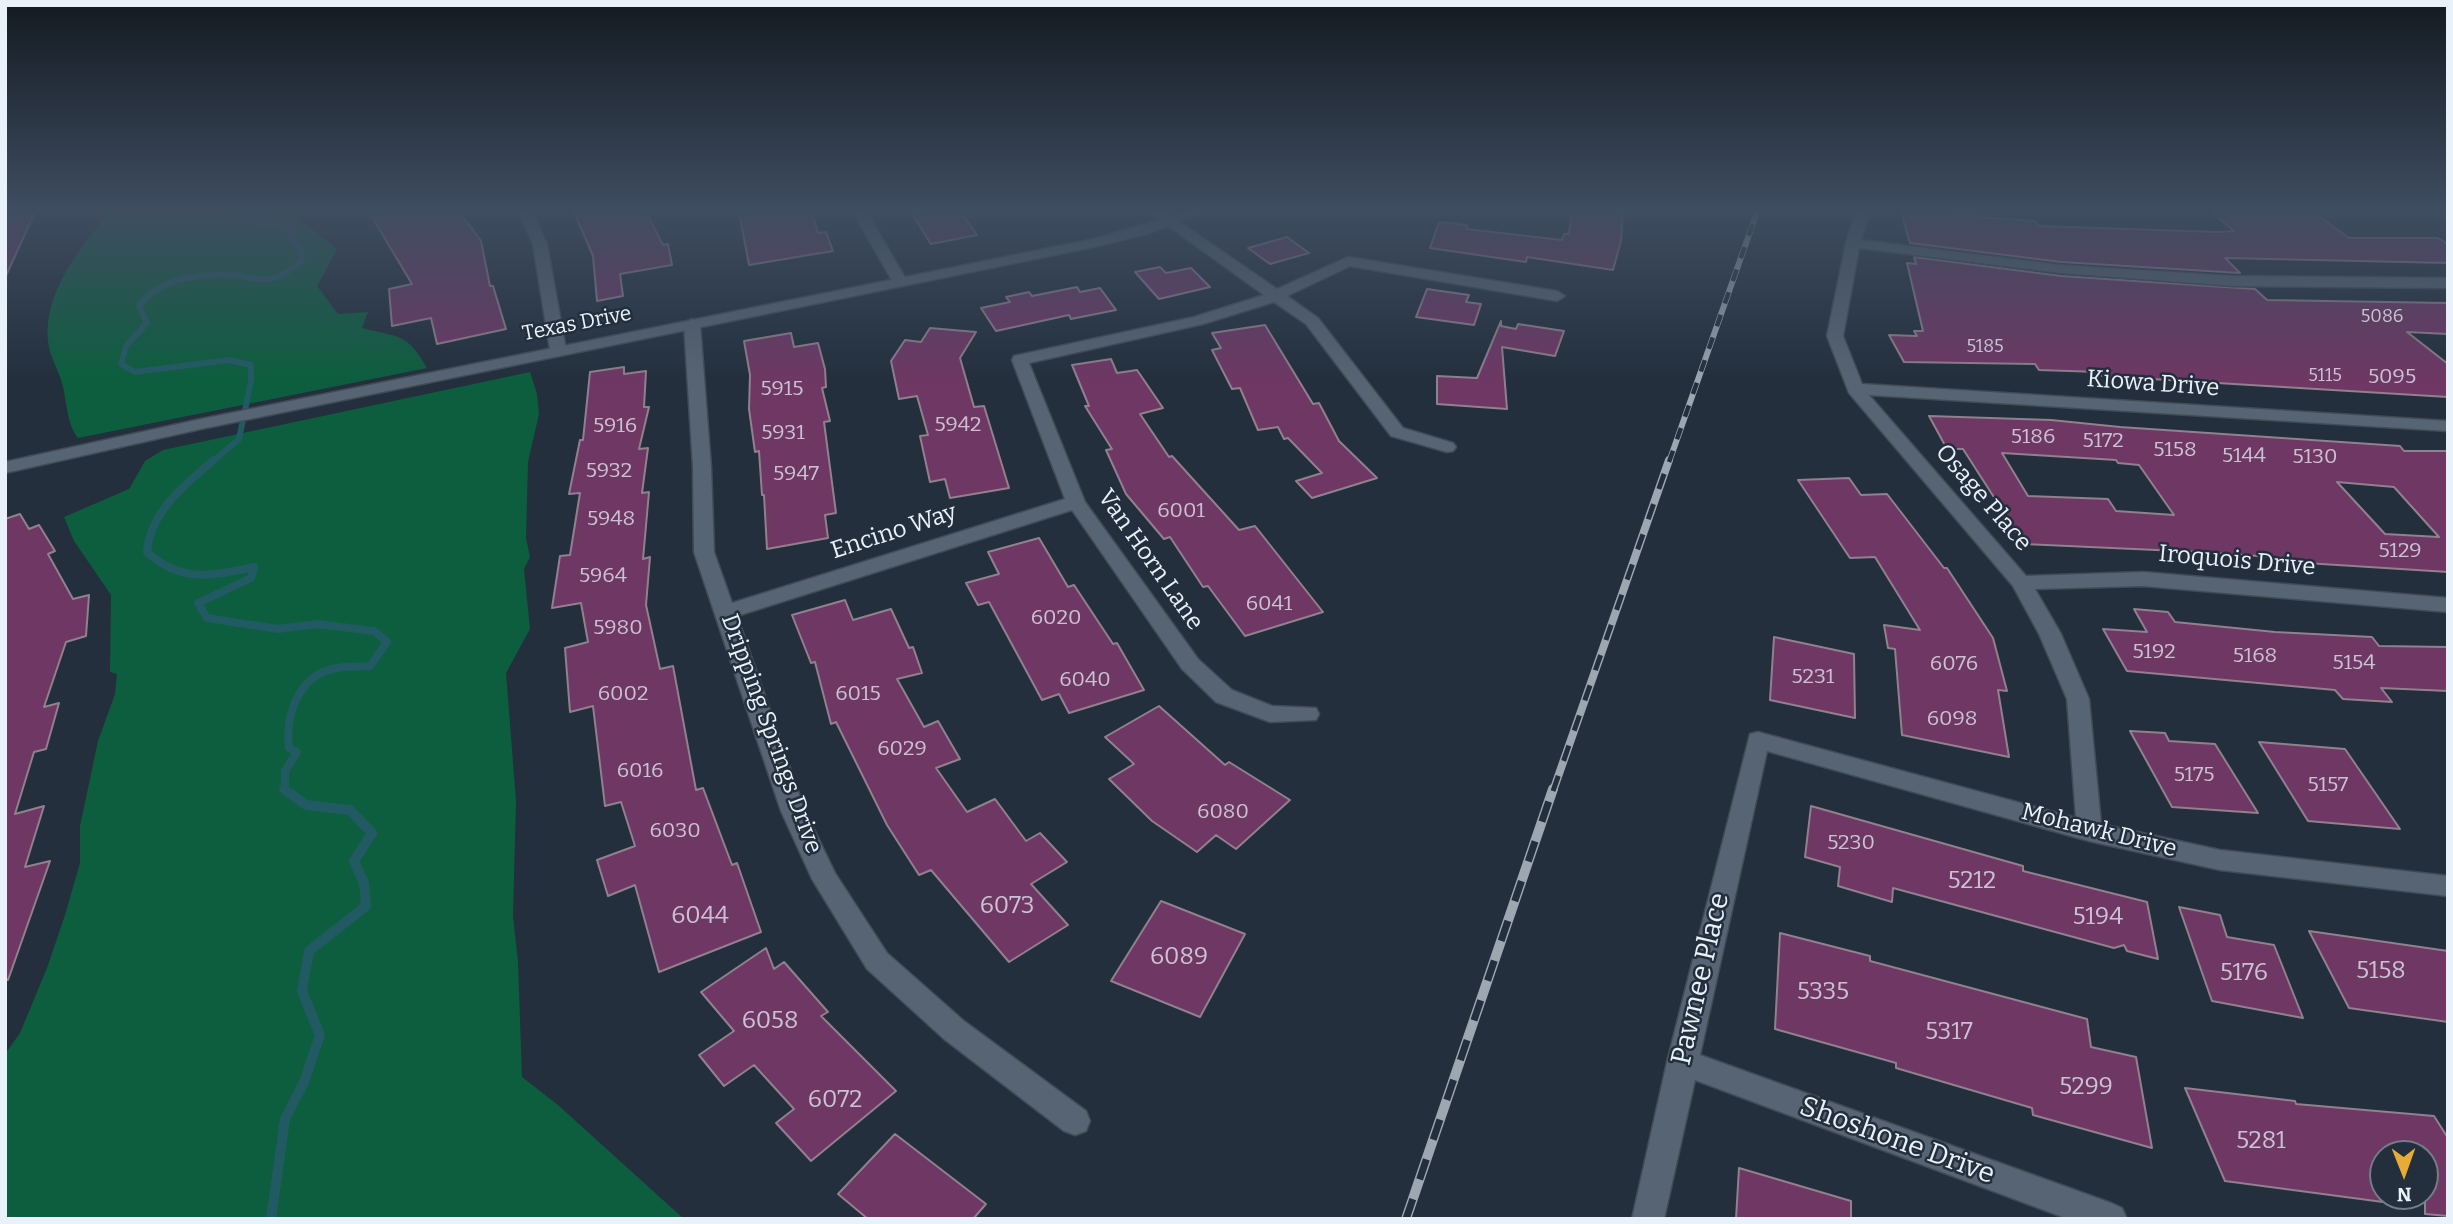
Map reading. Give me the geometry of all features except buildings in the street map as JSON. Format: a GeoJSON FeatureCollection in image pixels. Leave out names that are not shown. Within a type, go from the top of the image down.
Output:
{"type":"FeatureCollection","features":[{"type":"Feature","properties":{"kind":"street"},"geometry":{"type":"LineString","coordinates":[[546,269],[547,299],[558,350]]}},
{"type":"Feature","properties":{"kind":"street"},"geometry":{"type":"LineString","coordinates":[[892,269],[899,281]]}},
{"type":"Feature","properties":{"kind":"street","name":"Texas Drive"},"geometry":{"type":"LineString","coordinates":[[5,468],[201,424],[960,269]]}},
{"type":"Feature","properties":{"kind":"street"},"geometry":{"type":"LineString","coordinates":[[1236,269],[1312,321],[1397,432],[1447,447]]}},
{"type":"Feature","properties":{"kind":"street"},"geometry":{"type":"LineString","coordinates":[[1275,296],[1331,269]]}},
{"type":"Feature","properties":{"kind":"street"},"geometry":{"type":"LineString","coordinates":[[1396,269],[1557,296]]}},
{"type":"Feature","properties":{"kind":"street","name":"Osage Place"},"geometry":{"type":"LineString","coordinates":[[1848,269],[1835,337],[1855,389],[2021,583],[2050,634],[2078,699],[2089,831]]}},
{"type":"Feature","properties":{"kind":"street"},"geometry":{"type":"LineString","coordinates":[[2063,269],[2233,281],[2448,283]]}},
{"type":"Feature","properties":{"kind":"street","name":"Van Horn Lane"},"geometry":{"type":"LineString","coordinates":[[1275,296],[1197,321],[1020,359],[1076,502],[1190,664],[1224,696],[1270,715],[1308,714]]}},
{"type":"Feature","properties":{"kind":"street","name":"Dripping Springs Drive"},"geometry":{"type":"LineString","coordinates":[[692,324],[702,467],[704,551],[793,811],[825,879],[877,961],[954,1030],[1075,1121]]}},
{"type":"Feature","properties":{"kind":"street","name":"Kiowa Drive"},"geometry":{"type":"LineString","coordinates":[[1855,389],[2448,426]]}},
{"type":"Feature","properties":{"kind":"street","name":"Encino Way"},"geometry":{"type":"LineString","coordinates":[[727,612],[1076,502]]}},
{"type":"Feature","properties":{"kind":"street","name":"Iroquois Drive"},"geometry":{"type":"LineString","coordinates":[[2021,583],[2143,579],[2448,606]]}},
{"type":"Feature","properties":{"kind":"street","name":"Mohawk Drive"},"geometry":{"type":"LineString","coordinates":[[1758,740],[2089,831],[2220,860],[2448,886]]}},
{"type":"Feature","properties":{"kind":"street","name":"Pawnee Place"},"geometry":{"type":"LineString","coordinates":[[1648,1219],[1758,740]]}},
{"type":"Feature","properties":{"kind":"street","name":"Shoshone Drive"},"geometry":{"type":"LineString","coordinates":[[1682,1062],[2111,1219]]}},
{"type":"Feature","properties":{"kind":"green space"},"geometry":{"type":"Polygon","coordinates":[[[68,269],[326,269],[317,286],[338,314],[368,312],[362,328],[401,338],[414,348],[427,368],[78,438],[69,420],[62,381],[48,341],[51,305],[68,269]]]}},
{"type":"Feature","properties":{"kind":"green space"},"geometry":{"type":"Polygon","coordinates":[[[530,372],[537,394],[539,414],[528,462],[526,538],[530,557],[524,569],[530,629],[506,673],[516,801],[513,916],[518,962],[522,1077],[558,1105],[684,1219],[5,1219],[5,1054],[20,1033],[65,915],[80,863],[80,826],[98,741],[115,694],[117,674],[110,672],[111,595],[74,541],[64,517],[129,489],[145,461],[163,450],[530,372]]]}},
{"type":"Feature","properties":{"kind":"waterway"},"geometry":{"type":"LineString","coordinates":[[212,462],[239,439],[251,381],[251,365],[229,360],[135,372],[121,364],[126,346],[147,323],[139,306],[160,288],[185,278],[227,275],[273,278],[291,269]]}},
{"type":"Feature","properties":{"kind":"waterway"},"geometry":{"type":"LineString","coordinates":[[214,460],[181,489],[162,512],[155,524],[147,552],[172,569],[198,575],[254,567],[251,578],[198,603],[207,618],[278,629],[317,624],[374,631],[387,642],[370,666],[332,669],[320,674],[302,690],[289,724],[289,748],[297,752],[285,771],[285,790]]}},
{"type":"Feature","properties":{"kind":"waterway"},"geometry":{"type":"LineString","coordinates":[[271,1219],[285,1119],[304,1082],[320,1035],[302,991],[309,951],[366,906],[364,883],[354,861],[372,833],[350,810],[306,805],[285,790]]}},
{"type":"Feature","properties":{"kind":"railway"},"geometry":{"type":"LineString","coordinates":[[1669,462],[1737,269]]}},
{"type":"Feature","properties":{"kind":"railway"},"geometry":{"type":"LineString","coordinates":[[1553,791],[1669,460]]}},
{"type":"Feature","properties":{"kind":"railway"},"geometry":{"type":"LineString","coordinates":[[1406,1219],[1553,789]]}}]}
